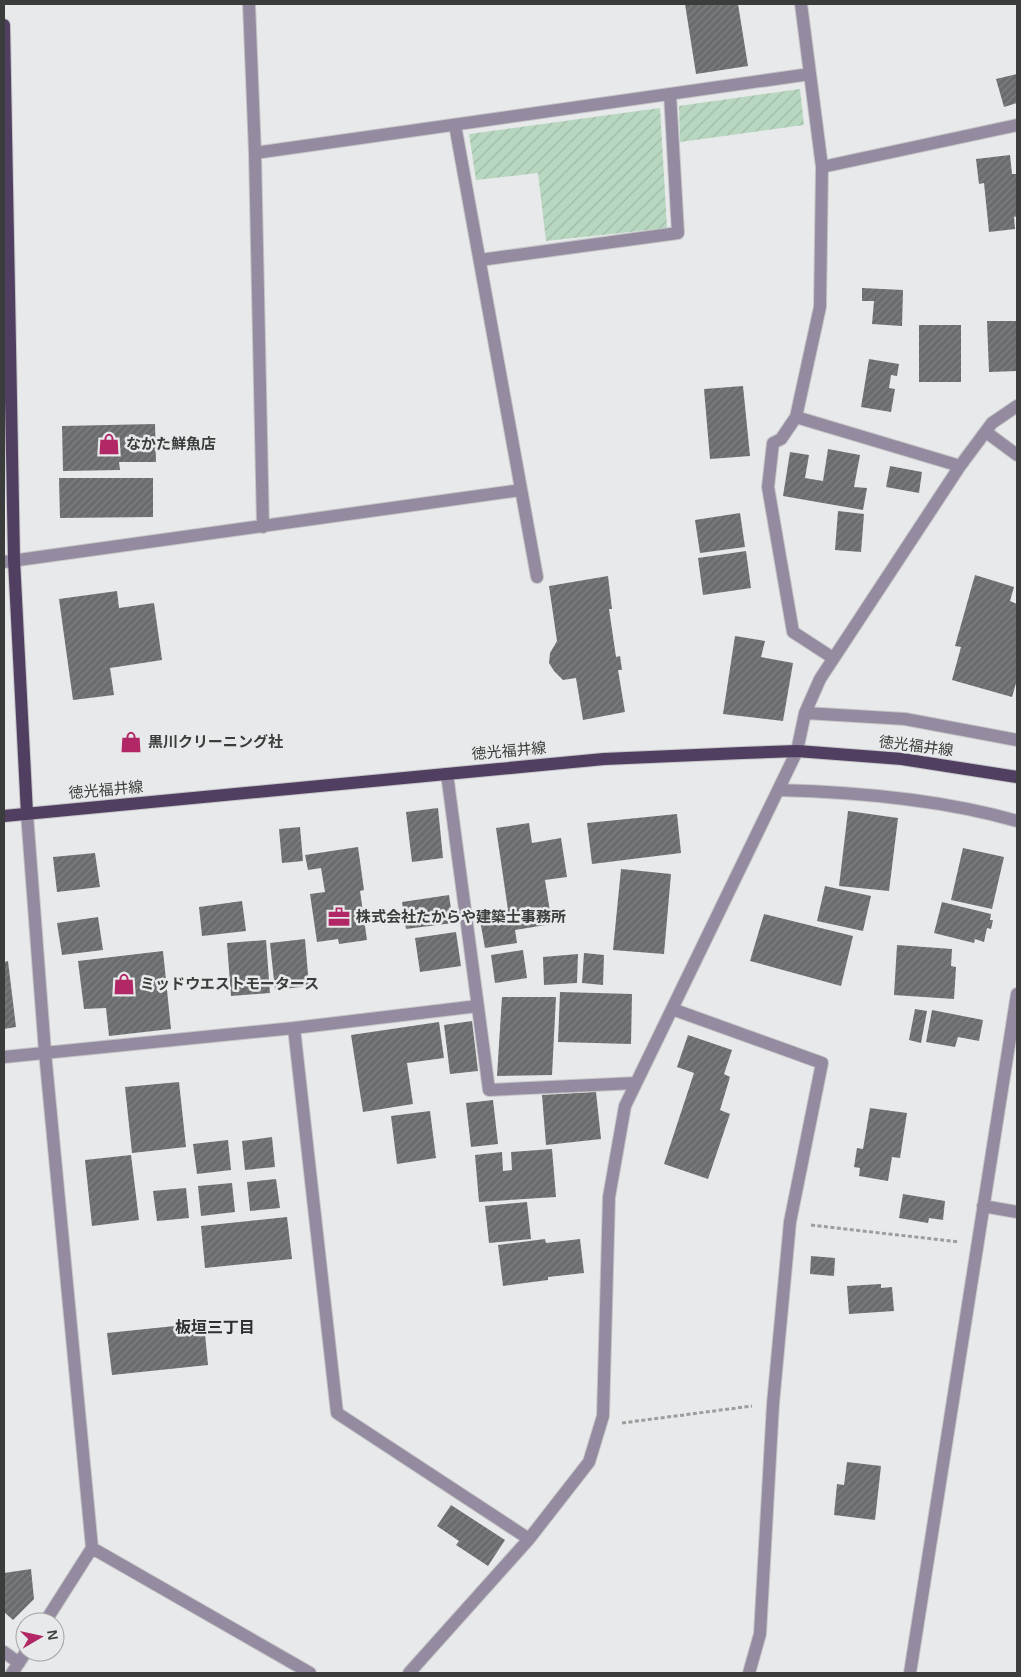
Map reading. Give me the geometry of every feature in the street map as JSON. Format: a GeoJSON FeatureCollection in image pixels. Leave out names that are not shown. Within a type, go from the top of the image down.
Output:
{"type":"FeatureCollection","features":[{"type":"Feature","properties":{"kind":"main road"},"geometry":{"type":"LineString","coordinates":[[4,25],[9,561],[27,814]]}},
{"type":"Feature","properties":{"kind":"main road","name":"徳光福井線"},"geometry":{"type":"LineString","coordinates":[[4,816],[604,759],[797,751],[902,760],[1012,776]]}},
{"type":"Feature","properties":{"kind":"street"},"geometry":{"type":"LineString","coordinates":[[249,4],[256,153],[263,526]]}},
{"type":"Feature","properties":{"kind":"street"},"geometry":{"type":"LineString","coordinates":[[801,4],[822,167],[820,307],[796,417],[781,439],[773,443],[768,487],[793,632],[833,658]]}},
{"type":"Feature","properties":{"kind":"street"},"geometry":{"type":"LineString","coordinates":[[256,153],[810,74]]}},
{"type":"Feature","properties":{"kind":"street"},"geometry":{"type":"LineString","coordinates":[[480,260],[678,233],[670,94]]}},
{"type":"Feature","properties":{"kind":"street"},"geometry":{"type":"LineString","coordinates":[[455,125],[536,577]]}},
{"type":"Feature","properties":{"kind":"street"},"geometry":{"type":"LineString","coordinates":[[822,167],[1017,125]]}},
{"type":"Feature","properties":{"kind":"street"},"geometry":{"type":"LineString","coordinates":[[409,1673],[530,1539],[589,1462],[603,1416],[609,1197],[625,1106],[797,751],[805,713],[820,679],[960,466],[992,423],[1017,406]]}},
{"type":"Feature","properties":{"kind":"street"},"geometry":{"type":"LineString","coordinates":[[796,417],[960,466]]}},
{"type":"Feature","properties":{"kind":"street"},"geometry":{"type":"LineString","coordinates":[[986,432],[1017,455]]}},
{"type":"Feature","properties":{"kind":"street"},"geometry":{"type":"LineString","coordinates":[[9,561],[521,490]]}},
{"type":"Feature","properties":{"kind":"street"},"geometry":{"type":"LineString","coordinates":[[805,713],[905,719],[1017,740]]}},
{"type":"Feature","properties":{"kind":"street"},"geometry":{"type":"LineString","coordinates":[[447,774],[488,1090],[636,1083]]}},
{"type":"Feature","properties":{"kind":"street"},"geometry":{"type":"LineString","coordinates":[[778,790],[855,793],[926,801],[990,813],[1017,821]]}},
{"type":"Feature","properties":{"kind":"street"},"geometry":{"type":"LineString","coordinates":[[27,814],[45,1052],[92,1548],[51,1612]]}},
{"type":"Feature","properties":{"kind":"street"},"geometry":{"type":"LineString","coordinates":[[910,1673],[1017,994]]}},
{"type":"Feature","properties":{"kind":"street"},"geometry":{"type":"LineString","coordinates":[[4,1056],[294,1028],[478,1006]]}},
{"type":"Feature","properties":{"kind":"street"},"geometry":{"type":"LineString","coordinates":[[672,1009],[822,1063],[790,1222],[773,1404],[760,1634],[749,1673]]}},
{"type":"Feature","properties":{"kind":"street"},"geometry":{"type":"LineString","coordinates":[[294,1028],[337,1413],[530,1539]]}},
{"type":"Feature","properties":{"kind":"street"},"geometry":{"type":"LineString","coordinates":[[983,1206],[1017,1212]]}},
{"type":"Feature","properties":{"kind":"street"},"geometry":{"type":"LineString","coordinates":[[92,1548],[310,1673]]}},
{"type":"Feature","properties":{"kind":"street"},"geometry":{"type":"LineString","coordinates":[[4,1652],[15,1668]]}},
{"type":"Feature","properties":{"kind":"path"},"geometry":{"type":"LineString","coordinates":[[790,1222],[977,1244]]}},
{"type":"Feature","properties":{"kind":"path"},"geometry":{"type":"LineString","coordinates":[[616,1424],[773,1404]]}},
{"type":"Feature","properties":{"kind":"green space"},"geometry":{"type":"Polygon","coordinates":[[[800,89],[804,125],[680,142],[679,106],[800,89]]]}},
{"type":"Feature","properties":{"kind":"green space"},"geometry":{"type":"Polygon","coordinates":[[[660,108],[667,228],[546,241],[538,173],[476,180],[469,134],[660,108]]]}},
{"type":"Feature","properties":{"kind":"building"},"geometry":{"type":"Polygon","coordinates":[[[685,4],[738,4],[748,66],[696,74],[685,4]]]}},
{"type":"Feature","properties":{"kind":"building"},"geometry":{"type":"Polygon","coordinates":[[[1017,74],[1017,103],[1004,107],[996,79],[1017,74]]]}},
{"type":"Feature","properties":{"kind":"building"},"geometry":{"type":"Polygon","coordinates":[[[1010,155],[1012,174],[1017,174],[1017,216],[1014,217],[1015,229],[989,232],[984,183],[979,184],[976,159],[1010,155]]]}},
{"type":"Feature","properties":{"kind":"building"},"geometry":{"type":"Polygon","coordinates":[[[862,288],[903,290],[902,326],[872,324],[874,301],[862,301],[862,288]]]}},
{"type":"Feature","properties":{"kind":"building"},"geometry":{"type":"Polygon","coordinates":[[[987,321],[1016,321],[1017,371],[989,372],[987,321]]]}},
{"type":"Feature","properties":{"kind":"building"},"geometry":{"type":"Polygon","coordinates":[[[919,325],[961,325],[961,382],[919,382],[919,325]]]}},
{"type":"Feature","properties":{"kind":"building"},"geometry":{"type":"Polygon","coordinates":[[[869,359],[899,364],[897,376],[891,375],[889,388],[895,389],[891,412],[861,407],[869,359]]]}},
{"type":"Feature","properties":{"kind":"building"},"geometry":{"type":"Polygon","coordinates":[[[743,386],[750,456],[710,459],[704,389],[743,386]]]}},
{"type":"Feature","properties":{"kind":"building","name":"なかた鮮魚店"},"geometry":{"type":"Polygon","coordinates":[[[155,424],[156,462],[119,462],[120,470],[63,471],[62,426],[155,424]]]}},
{"type":"Feature","properties":{"kind":"building"},"geometry":{"type":"Polygon","coordinates":[[[828,449],[860,455],[854,487],[867,488],[863,510],[783,496],[790,452],[809,455],[805,478],[823,481],[828,449]]]}},
{"type":"Feature","properties":{"kind":"building"},"geometry":{"type":"Polygon","coordinates":[[[890,466],[922,472],[919,493],[886,487],[890,466]]]}},
{"type":"Feature","properties":{"kind":"building"},"geometry":{"type":"Polygon","coordinates":[[[59,478],[153,478],[153,517],[60,518],[59,478]]]}},
{"type":"Feature","properties":{"kind":"building"},"geometry":{"type":"Polygon","coordinates":[[[838,511],[864,514],[861,552],[835,550],[838,511]]]}},
{"type":"Feature","properties":{"kind":"building"},"geometry":{"type":"Polygon","coordinates":[[[740,513],[745,547],[700,553],[695,520],[740,513]]]}},
{"type":"Feature","properties":{"kind":"building"},"geometry":{"type":"Polygon","coordinates":[[[746,551],[751,588],[703,595],[698,558],[746,551]]]}},
{"type":"Feature","properties":{"kind":"building"},"geometry":{"type":"Polygon","coordinates":[[[975,575],[1014,587],[1010,601],[1017,604],[1017,680],[1012,697],[952,680],[961,647],[955,646],[975,575]]]}},
{"type":"Feature","properties":{"kind":"building"},"geometry":{"type":"Polygon","coordinates":[[[608,576],[612,609],[609,609],[616,657],[620,656],[622,670],[618,670],[625,712],[583,720],[576,678],[563,680],[549,663],[550,653],[557,641],[549,586],[608,576]]]}},
{"type":"Feature","properties":{"kind":"building"},"geometry":{"type":"Polygon","coordinates":[[[117,591],[119,608],[154,603],[162,660],[110,668],[114,695],[73,700],[59,599],[117,591]]]}},
{"type":"Feature","properties":{"kind":"building"},"geometry":{"type":"Polygon","coordinates":[[[735,636],[765,641],[761,657],[793,663],[783,721],[723,714],[735,636]]]}},
{"type":"Feature","properties":{"kind":"building"},"geometry":{"type":"Polygon","coordinates":[[[438,808],[443,858],[412,862],[406,812],[438,808]]]}},
{"type":"Feature","properties":{"kind":"building"},"geometry":{"type":"Polygon","coordinates":[[[848,811],[898,818],[889,891],[839,886],[848,811]]]}},
{"type":"Feature","properties":{"kind":"building"},"geometry":{"type":"Polygon","coordinates":[[[677,814],[681,853],[592,864],[587,823],[677,814]]]}},
{"type":"Feature","properties":{"kind":"building"},"geometry":{"type":"Polygon","coordinates":[[[529,823],[532,843],[561,838],[567,877],[545,880],[552,924],[515,930],[517,943],[485,948],[479,915],[508,910],[496,828],[529,823]]]}},
{"type":"Feature","properties":{"kind":"building"},"geometry":{"type":"Polygon","coordinates":[[[300,827],[303,861],[282,863],[279,829],[300,827]]]}},
{"type":"Feature","properties":{"kind":"building","name":"株式会社たからや建築士事務所"},"geometry":{"type":"Polygon","coordinates":[[[358,847],[364,890],[360,891],[367,940],[339,944],[338,939],[317,942],[310,894],[325,892],[321,868],[308,870],[305,855],[358,847]]]}},
{"type":"Feature","properties":{"kind":"building"},"geometry":{"type":"Polygon","coordinates":[[[963,848],[1004,857],[992,909],[951,900],[963,848]]]}},
{"type":"Feature","properties":{"kind":"building"},"geometry":{"type":"Polygon","coordinates":[[[95,853],[100,887],[57,892],[53,857],[95,853]]]}},
{"type":"Feature","properties":{"kind":"building"},"geometry":{"type":"Polygon","coordinates":[[[621,869],[671,874],[664,954],[613,950],[621,869]]]}},
{"type":"Feature","properties":{"kind":"building"},"geometry":{"type":"Polygon","coordinates":[[[825,886],[871,896],[863,931],[817,921],[825,886]]]}},
{"type":"Feature","properties":{"kind":"building"},"geometry":{"type":"Polygon","coordinates":[[[449,895],[453,923],[406,929],[402,902],[449,895]]]}},
{"type":"Feature","properties":{"kind":"building"},"geometry":{"type":"Polygon","coordinates":[[[242,901],[246,931],[202,936],[199,907],[242,901]]]}},
{"type":"Feature","properties":{"kind":"building"},"geometry":{"type":"Polygon","coordinates":[[[942,902],[991,914],[990,920],[993,920],[991,929],[987,928],[984,942],[975,939],[974,943],[934,933],[942,902]]]}},
{"type":"Feature","properties":{"kind":"building"},"geometry":{"type":"Polygon","coordinates":[[[764,914],[853,936],[841,986],[750,961],[764,914]]]}},
{"type":"Feature","properties":{"kind":"building"},"geometry":{"type":"Polygon","coordinates":[[[98,917],[103,950],[62,955],[57,923],[98,917]]]}},
{"type":"Feature","properties":{"kind":"building"},"geometry":{"type":"Polygon","coordinates":[[[456,932],[461,966],[420,972],[415,938],[456,932]]]}},
{"type":"Feature","properties":{"kind":"building"},"geometry":{"type":"Polygon","coordinates":[[[305,939],[309,986],[275,990],[270,943],[305,939]]]}},
{"type":"Feature","properties":{"kind":"building"},"geometry":{"type":"Polygon","coordinates":[[[266,940],[270,993],[231,996],[227,943],[266,940]]]}},
{"type":"Feature","properties":{"kind":"building"},"geometry":{"type":"Polygon","coordinates":[[[897,945],[952,949],[951,966],[956,967],[954,999],[894,995],[897,945]]]}},
{"type":"Feature","properties":{"kind":"building"},"geometry":{"type":"Polygon","coordinates":[[[523,950],[527,978],[495,983],[491,955],[523,950]]]}},
{"type":"Feature","properties":{"kind":"building","name":"ミッドウエストモータース"},"geometry":{"type":"Polygon","coordinates":[[[163,951],[171,1029],[109,1036],[106,1008],[84,1009],[78,961],[163,951]]]}},
{"type":"Feature","properties":{"kind":"building"},"geometry":{"type":"Polygon","coordinates":[[[584,953],[604,955],[603,985],[582,983],[584,953]]]}},
{"type":"Feature","properties":{"kind":"building"},"geometry":{"type":"Polygon","coordinates":[[[578,954],[577,983],[544,985],[543,957],[578,954]]]}},
{"type":"Feature","properties":{"kind":"building"},"geometry":{"type":"Polygon","coordinates":[[[8,961],[16,1027],[4,1029],[4,962],[8,961]]]}},
{"type":"Feature","properties":{"kind":"building"},"geometry":{"type":"Polygon","coordinates":[[[560,992],[632,994],[631,1044],[558,1042],[560,992]]]}},
{"type":"Feature","properties":{"kind":"building"},"geometry":{"type":"Polygon","coordinates":[[[502,997],[556,997],[552,1075],[497,1076],[502,997]]]}},
{"type":"Feature","properties":{"kind":"building"},"geometry":{"type":"Polygon","coordinates":[[[915,1009],[927,1011],[921,1043],[909,1040],[915,1009]]]}},
{"type":"Feature","properties":{"kind":"building"},"geometry":{"type":"Polygon","coordinates":[[[932,1010],[983,1020],[979,1041],[958,1037],[955,1047],[926,1042],[932,1010]]]}},
{"type":"Feature","properties":{"kind":"building"},"geometry":{"type":"Polygon","coordinates":[[[472,1021],[478,1071],[450,1074],[444,1025],[472,1021]]]}},
{"type":"Feature","properties":{"kind":"building"},"geometry":{"type":"Polygon","coordinates":[[[439,1022],[444,1058],[407,1063],[413,1104],[363,1112],[351,1035],[439,1022]]]}},
{"type":"Feature","properties":{"kind":"building"},"geometry":{"type":"Polygon","coordinates":[[[688,1035],[732,1050],[724,1074],[730,1077],[720,1110],[730,1114],[708,1179],[664,1164],[694,1073],[677,1067],[688,1035]]]}},
{"type":"Feature","properties":{"kind":"building"},"geometry":{"type":"Polygon","coordinates":[[[179,1082],[186,1147],[132,1153],[125,1087],[179,1082]]]}},
{"type":"Feature","properties":{"kind":"building"},"geometry":{"type":"Polygon","coordinates":[[[596,1092],[601,1139],[546,1145],[542,1095],[596,1092]]]}},
{"type":"Feature","properties":{"kind":"building"},"geometry":{"type":"Polygon","coordinates":[[[493,1100],[498,1144],[471,1147],[466,1103],[493,1100]]]}},
{"type":"Feature","properties":{"kind":"building"},"geometry":{"type":"Polygon","coordinates":[[[870,1108],[907,1113],[900,1158],[892,1157],[888,1181],[859,1176],[860,1168],[854,1167],[857,1148],[863,1149],[870,1108]]]}},
{"type":"Feature","properties":{"kind":"building"},"geometry":{"type":"Polygon","coordinates":[[[430,1111],[436,1158],[397,1164],[391,1116],[430,1111]]]}},
{"type":"Feature","properties":{"kind":"building"},"geometry":{"type":"Polygon","coordinates":[[[272,1137],[275,1167],[245,1170],[242,1141],[272,1137]]]}},
{"type":"Feature","properties":{"kind":"building"},"geometry":{"type":"Polygon","coordinates":[[[228,1140],[231,1170],[197,1174],[193,1144],[228,1140]]]}},
{"type":"Feature","properties":{"kind":"building"},"geometry":{"type":"Polygon","coordinates":[[[552,1149],[556,1197],[479,1202],[475,1155],[502,1152],[503,1171],[512,1170],[511,1152],[552,1149]]]}},
{"type":"Feature","properties":{"kind":"building"},"geometry":{"type":"Polygon","coordinates":[[[131,1155],[139,1220],[92,1226],[85,1160],[131,1155]]]}},
{"type":"Feature","properties":{"kind":"building"},"geometry":{"type":"Polygon","coordinates":[[[276,1179],[280,1208],[250,1211],[247,1182],[276,1179]]]}},
{"type":"Feature","properties":{"kind":"building"},"geometry":{"type":"Polygon","coordinates":[[[232,1183],[235,1212],[201,1216],[198,1186],[232,1183]]]}},
{"type":"Feature","properties":{"kind":"building"},"geometry":{"type":"Polygon","coordinates":[[[186,1188],[189,1218],[157,1221],[153,1191],[186,1188]]]}},
{"type":"Feature","properties":{"kind":"building"},"geometry":{"type":"Polygon","coordinates":[[[903,1194],[945,1201],[943,1220],[929,1218],[928,1223],[899,1218],[903,1194]]]}},
{"type":"Feature","properties":{"kind":"building"},"geometry":{"type":"Polygon","coordinates":[[[527,1202],[531,1239],[489,1243],[485,1206],[527,1202]]]}},
{"type":"Feature","properties":{"kind":"building"},"geometry":{"type":"Polygon","coordinates":[[[287,1217],[292,1259],[205,1268],[201,1226],[287,1217]]]}},
{"type":"Feature","properties":{"kind":"building"},"geometry":{"type":"Polygon","coordinates":[[[545,1239],[546,1243],[580,1239],[584,1273],[548,1277],[548,1280],[503,1286],[498,1245],[545,1239]]]}},
{"type":"Feature","properties":{"kind":"building"},"geometry":{"type":"Polygon","coordinates":[[[811,1256],[835,1258],[834,1276],[810,1274],[811,1256]]]}},
{"type":"Feature","properties":{"kind":"building"},"geometry":{"type":"Polygon","coordinates":[[[881,1284],[881,1288],[892,1287],[894,1311],[849,1314],[847,1286],[881,1284]]]}},
{"type":"Feature","properties":{"kind":"building"},"geometry":{"type":"Polygon","coordinates":[[[204,1323],[208,1365],[112,1375],[107,1333],[204,1323]]]}},
{"type":"Feature","properties":{"kind":"building"},"geometry":{"type":"Polygon","coordinates":[[[847,1462],[881,1466],[875,1520],[834,1515],[837,1484],[844,1485],[847,1462]]]}},
{"type":"Feature","properties":{"kind":"building"},"geometry":{"type":"Polygon","coordinates":[[[451,1505],[505,1540],[488,1566],[456,1545],[459,1541],[437,1526],[451,1505]]]}},
{"type":"Feature","properties":{"kind":"building"},"geometry":{"type":"Polygon","coordinates":[[[31,1569],[34,1599],[21,1612],[15,1612],[13,1620],[4,1612],[4,1573],[31,1569]]]}},
{"type":"Feature","properties":{"kind":"place","name":"なかた鮮魚店"},"geometry":{"type":"Point","coordinates":[109,444]}},
{"type":"Feature","properties":{"kind":"place","name":"黒川クリーニング社"},"geometry":{"type":"Point","coordinates":[131,742]}},
{"type":"Feature","properties":{"kind":"place","name":"株式会社たからや建築士事務所"},"geometry":{"type":"Point","coordinates":[339,917]}},
{"type":"Feature","properties":{"kind":"place","name":"ミッドウエストモータース"},"geometry":{"type":"Point","coordinates":[124,984]}},
{"type":"Feature","properties":{"kind":"district","name":"板垣三丁目"},"geometry":{"type":"Point","coordinates":[215,1327]}}]}
